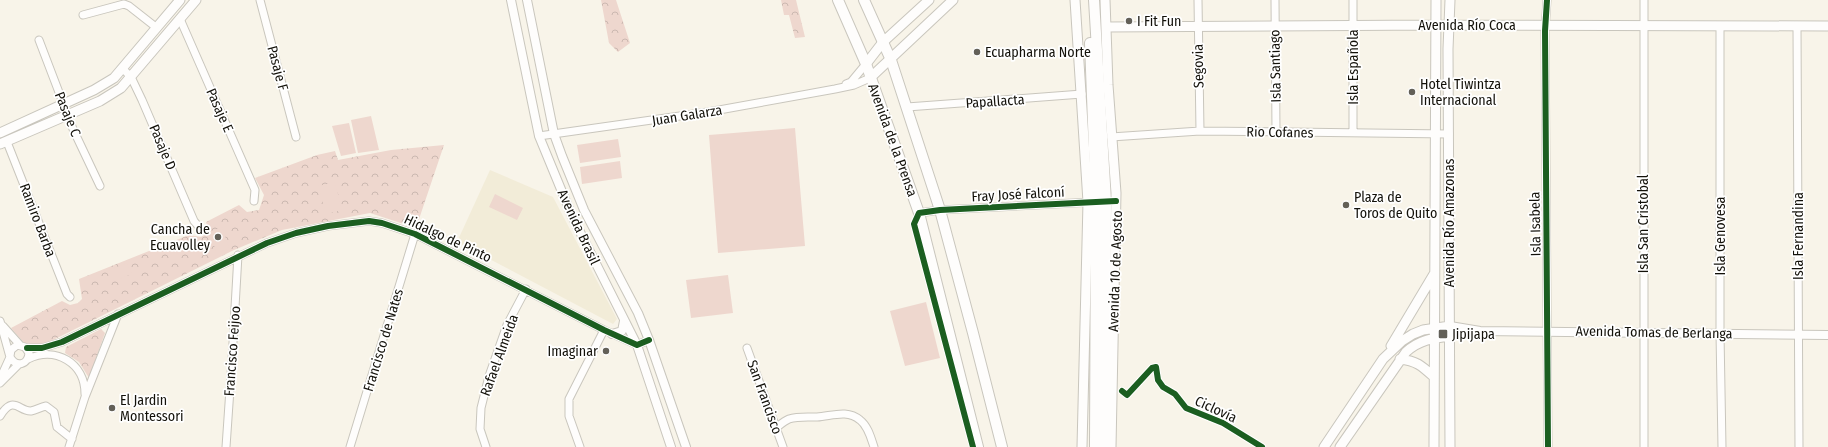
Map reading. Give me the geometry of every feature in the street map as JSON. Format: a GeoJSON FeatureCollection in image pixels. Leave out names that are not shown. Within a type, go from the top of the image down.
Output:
{"type":"FeatureCollection","features":[{"type":"Feature","properties":{"kind":"main road"},"geometry":{"type":"LineString","coordinates":[[1,130],[64,104],[94,90],[114,78],[180,0]]}},
{"type":"Feature","properties":{"kind":"main road"},"geometry":{"type":"LineString","coordinates":[[3,143],[100,101],[121,88],[196,0]]}},
{"type":"Feature","properties":{"kind":"main road","name":"Avenida de la Prensa"},"geometry":{"type":"LineString","coordinates":[[838,0],[866,64],[919,213],[978,447]]}},
{"type":"Feature","properties":{"kind":"main road","name":"Avenida de la Prensa"},"geometry":{"type":"LineString","coordinates":[[864,0],[891,60],[940,210],[1002,447]]}},
{"type":"Feature","properties":{"kind":"main road"},"geometry":{"type":"LineString","coordinates":[[866,64],[883,42],[929,0]]}},
{"type":"Feature","properties":{"kind":"main road"},"geometry":{"type":"LineString","coordinates":[[870,78],[891,60],[953,0]]}},
{"type":"Feature","properties":{"kind":"main road","name":"Avenida 10 de Agosto"},"geometry":{"type":"LineString","coordinates":[[1075,0],[1082,94],[1098,202],[1082,447]]}},
{"type":"Feature","properties":{"kind":"main road","name":"Avenida 10 de Agosto"},"geometry":{"type":"LineString","coordinates":[[1088,0],[1098,202],[1095,447]]}},
{"type":"Feature","properties":{"kind":"main road","name":"Avenida 10 de Agosto"},"geometry":{"type":"LineString","coordinates":[[1094,0],[1105,447]]}},
{"type":"Feature","properties":{"kind":"main road","name":"Avenida 10 de Agosto"},"geometry":{"type":"LineString","coordinates":[[1105,0],[1111,137],[1116,193],[1111,447]]}},
{"type":"Feature","properties":{"kind":"main road","name":"Avenida Río Amazonas"},"geometry":{"type":"LineString","coordinates":[[1434,447],[1434,134],[1436,0]]}},
{"type":"Feature","properties":{"kind":"main road","name":"Avenida Río Amazonas"},"geometry":{"type":"LineString","coordinates":[[1450,0],[1450,447]]}},
{"type":"Feature","properties":{"kind":"main road","name":"Avenida Río Coca"},"geometry":{"type":"LineString","coordinates":[[1106,27],[1198,25],[1828,26]]}},
{"type":"Feature","properties":{"kind":"main road"},"geometry":{"type":"LineString","coordinates":[[1324,447],[1411,316],[1435,273]]}},
{"type":"Feature","properties":{"kind":"main road"},"geometry":{"type":"LineString","coordinates":[[1383,359],[1402,341],[1413,334],[1434,327],[1450,326]]}},
{"type":"Feature","properties":{"kind":"main road"},"geometry":{"type":"LineString","coordinates":[[1340,447],[1400,359],[1413,345],[1435,338],[1450,336]]}},
{"type":"Feature","properties":{"kind":"main road"},"geometry":{"type":"LineString","coordinates":[[1400,359],[1413,360],[1422,366],[1434,378]]}},
{"type":"Feature","properties":{"kind":"main road"},"geometry":{"type":"LineString","coordinates":[[1091,447],[1096,434]]}},
{"type":"Feature","properties":{"kind":"street","name":"Pasaje F"},"geometry":{"type":"LineString","coordinates":[[260,0],[296,137]]}},
{"type":"Feature","properties":{"kind":"street","name":"Avenida Brasil"},"geometry":{"type":"LineString","coordinates":[[510,0],[539,136],[572,216],[637,345],[671,447]]}},
{"type":"Feature","properties":{"kind":"street","name":"Avenida Brasil"},"geometry":{"type":"LineString","coordinates":[[527,0],[554,134],[584,210],[638,313],[650,340],[686,447]]}},
{"type":"Feature","properties":{"kind":"street","name":"Segovia"},"geometry":{"type":"LineString","coordinates":[[1198,0],[1200,131]]}},
{"type":"Feature","properties":{"kind":"street","name":"Isla Santiago"},"geometry":{"type":"LineString","coordinates":[[1276,0],[1276,132]]}},
{"type":"Feature","properties":{"kind":"street","name":"Isla Española"},"geometry":{"type":"LineString","coordinates":[[1353,0],[1353,133]]}},
{"type":"Feature","properties":{"kind":"street","name":"Isla Isabela"},"geometry":{"type":"LineString","coordinates":[[1547,0],[1545,25],[1548,447]]}},
{"type":"Feature","properties":{"kind":"street","name":"Isla San Cristobal"},"geometry":{"type":"LineString","coordinates":[[1644,0],[1644,447]]}},
{"type":"Feature","properties":{"kind":"street"},"geometry":{"type":"LineString","coordinates":[[83,15],[124,4],[129,6],[157,28]]}},
{"type":"Feature","properties":{"kind":"street","name":"Pasaje E"},"geometry":{"type":"LineString","coordinates":[[180,19],[255,190],[254,201]]}},
{"type":"Feature","properties":{"kind":"street","name":"Isla Genovesa"},"geometry":{"type":"LineString","coordinates":[[1720,26],[1720,333],[1722,447]]}},
{"type":"Feature","properties":{"kind":"street","name":"Isla Fernandina"},"geometry":{"type":"LineString","coordinates":[[1797,26],[1799,447]]}},
{"type":"Feature","properties":{"kind":"street","name":"Pasaje C"},"geometry":{"type":"LineString","coordinates":[[39,40],[68,114],[100,186]]}},
{"type":"Feature","properties":{"kind":"street","name":"Juan Galarza"},"geometry":{"type":"LineString","coordinates":[[835,89],[852,82],[866,64]]}},
{"type":"Feature","properties":{"kind":"street","name":"Pasaje D"},"geometry":{"type":"LineString","coordinates":[[122,69],[131,78],[194,222],[200,228]]}},
{"type":"Feature","properties":{"kind":"street","name":"Juan Galarza"},"geometry":{"type":"LineString","coordinates":[[539,136],[708,112],[835,89],[854,85],[870,78]]}},
{"type":"Feature","properties":{"kind":"street","name":"Papallacta"},"geometry":{"type":"LineString","coordinates":[[907,107],[1082,94]]}},
{"type":"Feature","properties":{"kind":"street","name":"Rio Cofanes"},"geometry":{"type":"LineString","coordinates":[[1111,137],[1200,131],[1449,134]]}},
{"type":"Feature","properties":{"kind":"street","name":"Ramiro Barba"},"geometry":{"type":"LineString","coordinates":[[3,143],[66,294],[70,297]]}},
{"type":"Feature","properties":{"kind":"street"},"geometry":{"type":"LineString","coordinates":[[1098,202],[1116,193]]}},
{"type":"Feature","properties":{"kind":"street","name":"Fray José Falconí"},"geometry":{"type":"LineString","coordinates":[[919,213],[940,210],[1098,202]]}},
{"type":"Feature","properties":{"kind":"street","name":"Hidalgo de Pinto"},"geometry":{"type":"LineString","coordinates":[[24,347],[42,348],[53,345],[267,243],[296,233],[328,226],[368,220],[416,234],[604,330],[637,345]]}},
{"type":"Feature","properties":{"kind":"street","name":"Francisco de Nates"},"geometry":{"type":"LineString","coordinates":[[350,447],[416,234]]}},
{"type":"Feature","properties":{"kind":"street","name":"Francisco Feijoo"},"geometry":{"type":"LineString","coordinates":[[226,447],[238,256]]}},
{"type":"Feature","properties":{"kind":"street","name":"Rafael Almeida"},"geometry":{"type":"LineString","coordinates":[[486,447],[480,429],[481,408],[489,376],[507,325],[526,289]]}},
{"type":"Feature","properties":{"kind":"street"},"geometry":{"type":"LineString","coordinates":[[69,447],[85,398],[118,314]]}},
{"type":"Feature","properties":{"kind":"street"},"geometry":{"type":"LineString","coordinates":[[612,334],[622,331],[624,320]]}},
{"type":"Feature","properties":{"kind":"street"},"geometry":{"type":"LineString","coordinates":[[1,323],[29,353],[28,359]]}},
{"type":"Feature","properties":{"kind":"street"},"geometry":{"type":"LineString","coordinates":[[1,323],[10,357],[13,361],[19,364]]}},
{"type":"Feature","properties":{"kind":"street","name":"Avenida Tomas de Berlanga"},"geometry":{"type":"LineString","coordinates":[[1450,326],[1480,331],[1828,335]]}},
{"type":"Feature","properties":{"kind":"street"},"geometry":{"type":"LineString","coordinates":[[580,447],[569,416],[569,399],[604,330]]}},
{"type":"Feature","properties":{"kind":"street","name":"Avenida Tomas de Berlanga"},"geometry":{"type":"LineString","coordinates":[[1450,336],[1480,331]]}},
{"type":"Feature","properties":{"kind":"street"},"geometry":{"type":"LineString","coordinates":[[637,345],[650,340]]}},
{"type":"Feature","properties":{"kind":"street"},"geometry":{"type":"LineString","coordinates":[[0,380],[10,357],[12,348],[24,347]]}},
{"type":"Feature","properties":{"kind":"street","name":"San Francisco"},"geometry":{"type":"LineString","coordinates":[[747,348],[783,447]]}},
{"type":"Feature","properties":{"kind":"street"},"geometry":{"type":"LineString","coordinates":[[0,383],[19,364],[24,363],[28,359],[43,354],[56,354],[73,364],[83,379],[85,398]]}},
{"type":"Feature","properties":{"kind":"street"},"geometry":{"type":"LineString","coordinates":[[0,416],[5,408],[9,406],[18,406],[30,411],[46,406],[54,412],[57,427],[72,439]]}},
{"type":"Feature","properties":{"kind":"street"},"geometry":{"type":"LineString","coordinates":[[776,428],[784,422],[800,417],[820,417],[837,413],[851,415],[859,419],[865,426],[874,447]]}},
{"type":"Feature","properties":{"kind":"shaded area"},"geometry":{"type":"Polygon","coordinates":[[[490,170],[553,197],[617,319],[613,324],[457,242],[490,170]]]}},
{"type":"Feature","properties":{"kind":"green space"},"geometry":{"type":"Polygon","coordinates":[[[601,0],[616,0],[630,43],[618,52],[609,43],[601,0]]]}},
{"type":"Feature","properties":{"kind":"green space"},"geometry":{"type":"Polygon","coordinates":[[[781,0],[796,0],[805,37],[795,38],[789,15],[784,15],[781,0]]]}},
{"type":"Feature","properties":{"kind":"green space"},"geometry":{"type":"Polygon","coordinates":[[[371,116],[379,150],[358,153],[351,120],[371,116]]]}},
{"type":"Feature","properties":{"kind":"green space"},"geometry":{"type":"Polygon","coordinates":[[[349,123],[356,153],[341,156],[332,126],[349,123]]]}},
{"type":"Feature","properties":{"kind":"green space"},"geometry":{"type":"Polygon","coordinates":[[[795,128],[805,246],[718,253],[709,135],[795,128]]]}},
{"type":"Feature","properties":{"kind":"green space"},"geometry":{"type":"Polygon","coordinates":[[[618,139],[621,157],[580,163],[577,145],[618,139]]]}},
{"type":"Feature","properties":{"kind":"green space"},"geometry":{"type":"Polygon","coordinates":[[[444,145],[416,228],[370,213],[282,230],[234,250],[43,345],[24,343],[11,328],[62,301],[70,305],[78,303],[82,299],[79,279],[189,235],[201,237],[209,232],[206,222],[239,205],[247,212],[259,210],[264,195],[255,178],[317,155],[335,151],[338,160],[391,150],[444,145]]]}},
{"type":"Feature","properties":{"kind":"green space"},"geometry":{"type":"Polygon","coordinates":[[[620,161],[622,178],[582,184],[580,167],[620,161]]]}},
{"type":"Feature","properties":{"kind":"green space"},"geometry":{"type":"Polygon","coordinates":[[[335,182],[342,210],[326,214],[318,186],[335,182]]]}},
{"type":"Feature","properties":{"kind":"green space"},"geometry":{"type":"Polygon","coordinates":[[[495,194],[523,208],[517,220],[489,207],[495,194]]]}},
{"type":"Feature","properties":{"kind":"green space","name":"Cancha de Ecuavolley"},"geometry":{"type":"Polygon","coordinates":[[[222,227],[229,248],[217,253],[209,232],[222,227]]]}},
{"type":"Feature","properties":{"kind":"green space"},"geometry":{"type":"Polygon","coordinates":[[[127,263],[132,274],[111,282],[107,271],[127,263]]]}},
{"type":"Feature","properties":{"kind":"green space"},"geometry":{"type":"Polygon","coordinates":[[[728,275],[733,313],[691,318],[686,280],[728,275]]]}},
{"type":"Feature","properties":{"kind":"green space"},"geometry":{"type":"Polygon","coordinates":[[[926,302],[940,358],[905,366],[890,311],[926,302]]]}},
{"type":"Feature","properties":{"kind":"green space"},"geometry":{"type":"Polygon","coordinates":[[[101,329],[105,333],[89,378],[79,362],[65,353],[66,347],[101,329]]]}},
{"type":"Feature","properties":{"kind":"cycle path"},"geometry":{"type":"LineString","coordinates":[[1547,0],[1545,31],[1548,447]]}},
{"type":"Feature","properties":{"kind":"cycle path"},"geometry":{"type":"LineString","coordinates":[[973,447],[914,224],[919,213],[940,210],[1116,201]]}},
{"type":"Feature","properties":{"kind":"cycle path"},"geometry":{"type":"LineString","coordinates":[[27,348],[42,348],[62,342],[267,243],[296,233],[328,226],[369,221],[382,223],[415,234],[604,330],[637,345],[649,340]]}},
{"type":"Feature","properties":{"kind":"cycle path","name":"Ciclovía"},"geometry":{"type":"LineString","coordinates":[[1122,391],[1127,395],[1152,368],[1156,367],[1158,380],[1163,387],[1175,394],[1186,408],[1223,423],[1262,447]]}},
{"type":"Feature","properties":{"kind":"place","name":"I Fit Fun"},"geometry":{"type":"Point","coordinates":[1129,21]}},
{"type":"Feature","properties":{"kind":"place","name":"Ecuapharma Norte"},"geometry":{"type":"Point","coordinates":[977,52]}},
{"type":"Feature","properties":{"kind":"place","name":"Hotel Tiwintza Internacional"},"geometry":{"type":"Point","coordinates":[1412,92]}},
{"type":"Feature","properties":{"kind":"place","name":"Plaza de Toros de Quito"},"geometry":{"type":"Point","coordinates":[1346,205]}},
{"type":"Feature","properties":{"kind":"place","name":"Cancha de Ecuavolley"},"geometry":{"type":"Point","coordinates":[218,237]}},
{"type":"Feature","properties":{"kind":"place","name":"Jipijapa"},"geometry":{"type":"Point","coordinates":[1443,334]}},
{"type":"Feature","properties":{"kind":"place","name":"Imaginar"},"geometry":{"type":"Point","coordinates":[606,351]}},
{"type":"Feature","properties":{"kind":"place","name":"El Jardin Montessori"},"geometry":{"type":"Point","coordinates":[112,408]}}]}
